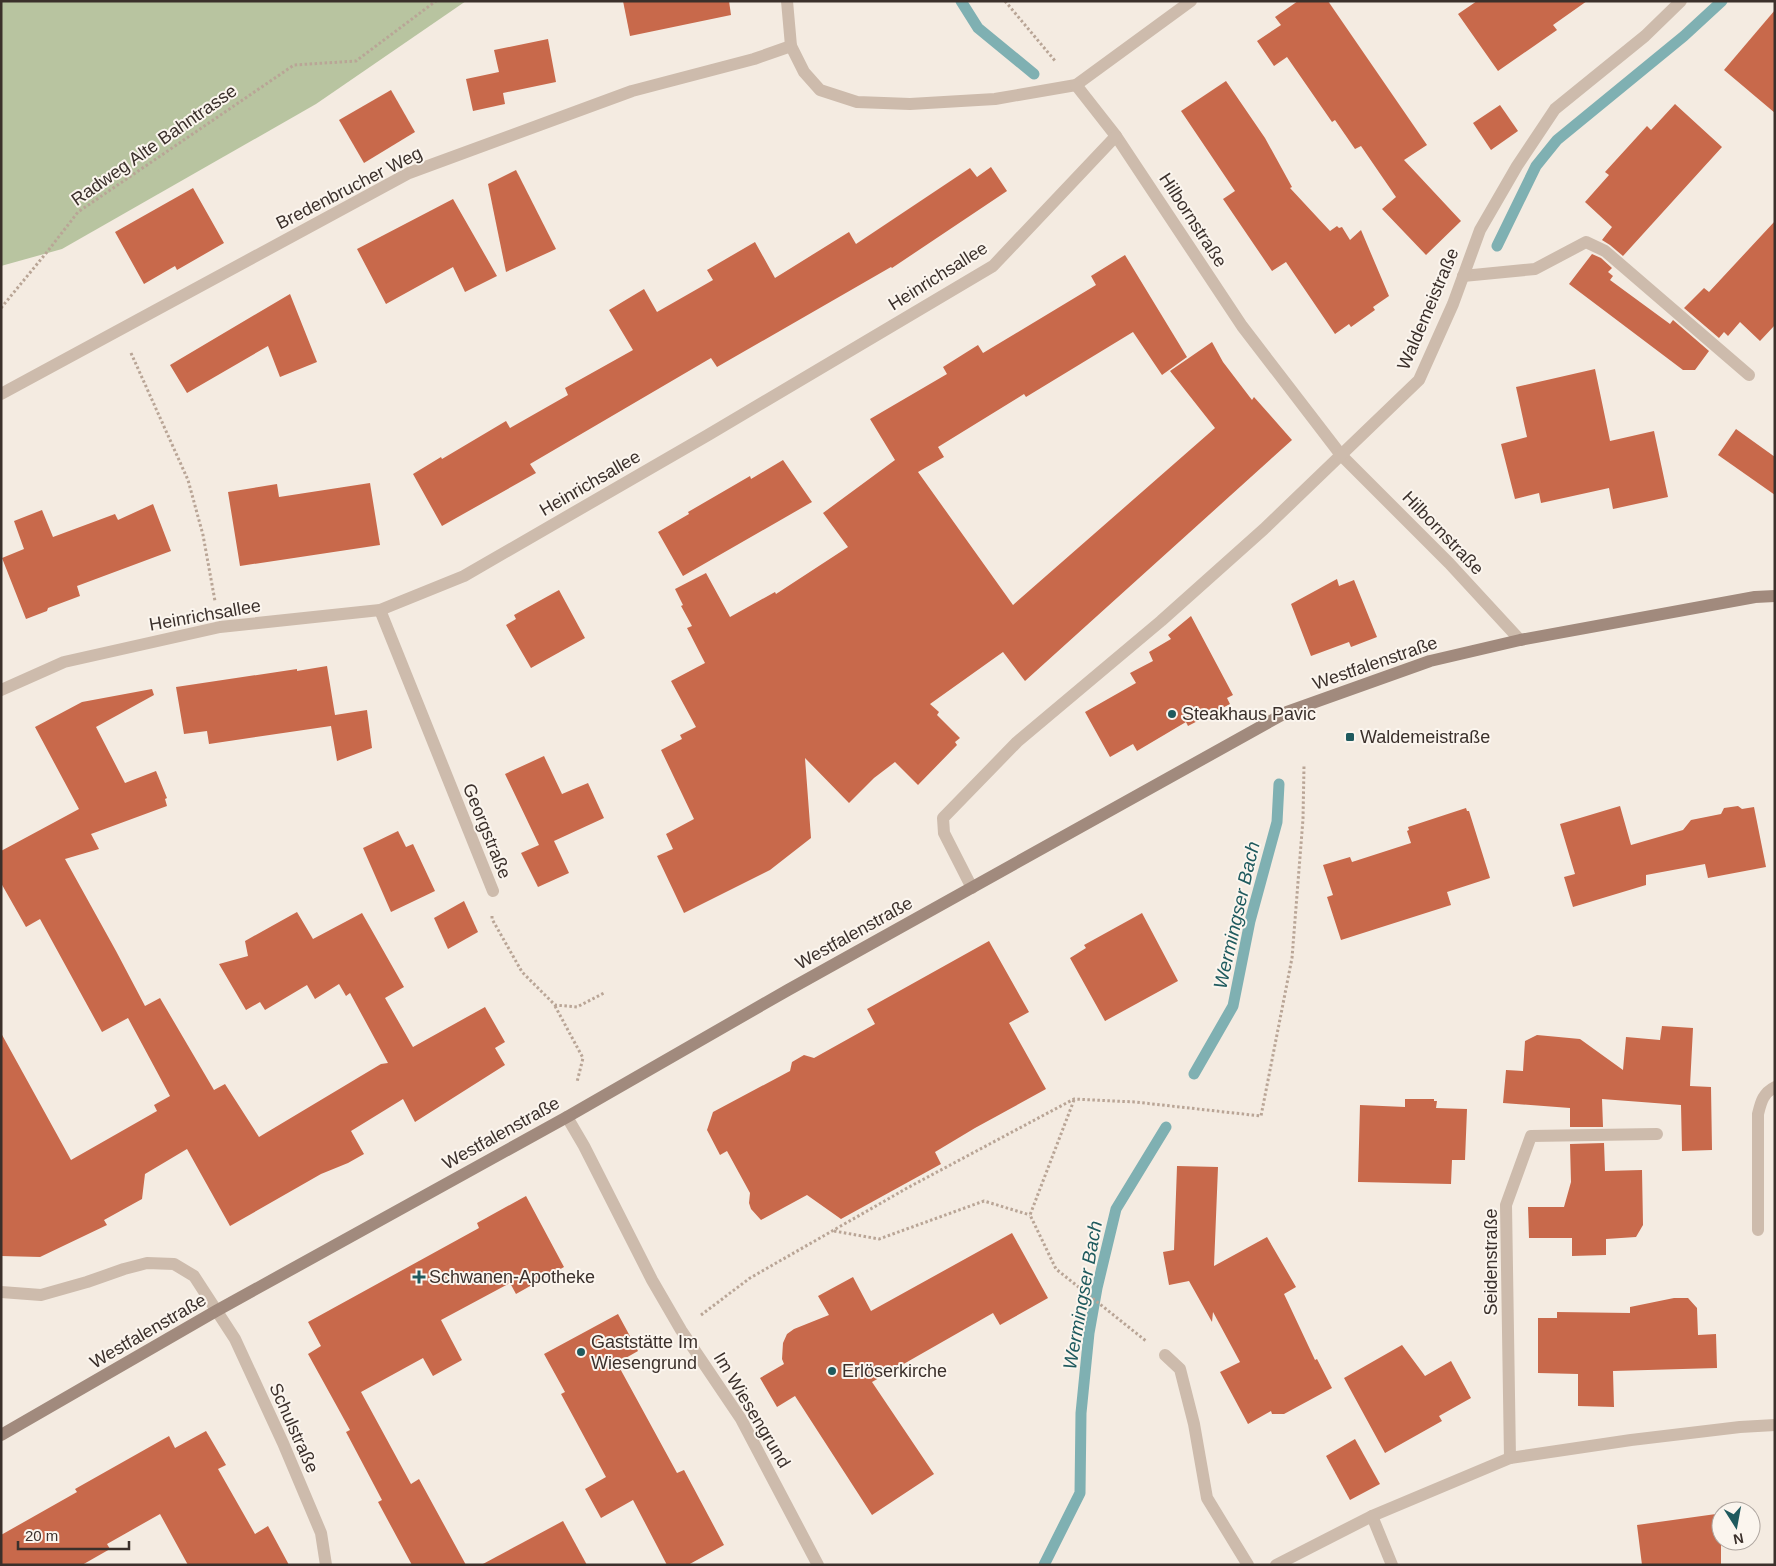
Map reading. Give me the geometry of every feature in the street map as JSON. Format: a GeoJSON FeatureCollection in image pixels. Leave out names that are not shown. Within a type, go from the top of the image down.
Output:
{"type":"FeatureCollection","features":[{"type":"Feature","properties":{"kind":"main road","name":"Westfalenstraße"},"geometry":{"type":"LineString","coordinates":[[1,1435],[216,1311],[567,1117],[788,990],[1287,712],[1430,661],[1520,640],[1756,596],[1775,596]]}},
{"type":"Feature","properties":{"kind":"street"},"geometry":{"type":"LineString","coordinates":[[787,1],[791,46],[804,72],[820,90],[857,102],[910,104],[995,99],[1076,85],[1190,1]]}},
{"type":"Feature","properties":{"kind":"street","name":"Waldemeistraße"},"geometry":{"type":"LineString","coordinates":[[972,888],[944,833],[943,818],[1016,742],[1160,621],[1251,541],[1419,380],[1453,304],[1480,230],[1517,166],[1555,109],[1645,36],[1682,1]]}},
{"type":"Feature","properties":{"kind":"street","name":"Bredenbrucher Weg"},"geometry":{"type":"LineString","coordinates":[[1,394],[409,173],[632,92],[754,59],[791,46]]}},
{"type":"Feature","properties":{"kind":"street","name":"Hilbornstraße"},"geometry":{"type":"LineString","coordinates":[[1076,85],[1116,136],[1242,326],[1341,454],[1449,563],[1520,640]]}},
{"type":"Feature","properties":{"kind":"street","name":"Heinrichsallee"},"geometry":{"type":"LineString","coordinates":[[1,690],[64,662],[220,627],[380,610],[464,576],[700,440],[993,266],[1116,136]]}},
{"type":"Feature","properties":{"kind":"street"},"geometry":{"type":"LineString","coordinates":[[1463,276],[1535,269],[1586,242],[1606,251],[1749,375]]}},
{"type":"Feature","properties":{"kind":"street","name":"Georgstraße"},"geometry":{"type":"LineString","coordinates":[[380,610],[493,891]]}},
{"type":"Feature","properties":{"kind":"street"},"geometry":{"type":"LineString","coordinates":[[1758,1230],[1758,1114],[1761,1100],[1775,1087]]}},
{"type":"Feature","properties":{"kind":"street","name":"Im Wiesengrund"},"geometry":{"type":"LineString","coordinates":[[567,1117],[584,1146],[652,1280],[682,1330],[741,1419],[818,1565]]}},
{"type":"Feature","properties":{"kind":"street","name":"Seidenstraße"},"geometry":{"type":"LineString","coordinates":[[1510,1458],[1506,1205],[1531,1136],[1657,1134]]}},
{"type":"Feature","properties":{"kind":"street","name":"Schulstraße"},"geometry":{"type":"LineString","coordinates":[[1,1292],[41,1295],[87,1282],[124,1268],[147,1264],[174,1264],[194,1276],[235,1339],[283,1443],[321,1533],[326,1565]]}},
{"type":"Feature","properties":{"kind":"street"},"geometry":{"type":"LineString","coordinates":[[1165,1355],[1180,1369],[1194,1424],[1207,1498],[1248,1565]]}},
{"type":"Feature","properties":{"kind":"street"},"geometry":{"type":"LineString","coordinates":[[1276,1565],[1372,1516],[1510,1458],[1631,1440],[1740,1427],[1775,1425]]}},
{"type":"Feature","properties":{"kind":"street"},"geometry":{"type":"LineString","coordinates":[[1372,1516],[1392,1565]]}},
{"type":"Feature","properties":{"kind":"path","name":"Radweg Alte Bahntrasse"},"geometry":{"type":"LineString","coordinates":[[1,308],[78,212],[294,65],[356,61],[436,1]]}},
{"type":"Feature","properties":{"kind":"path"},"geometry":{"type":"LineString","coordinates":[[1006,1],[1076,85]]}},
{"type":"Feature","properties":{"kind":"path"},"geometry":{"type":"LineString","coordinates":[[120,329],[188,480],[203,535],[220,627]]}},
{"type":"Feature","properties":{"kind":"path"},"geometry":{"type":"LineString","coordinates":[[682,1330],[750,1278],[909,1187],[1074,1099],[1135,1102],[1261,1116],[1292,958],[1303,819],[1304,765]]}},
{"type":"Feature","properties":{"kind":"path","name":"Georgstraße"},"geometry":{"type":"LineString","coordinates":[[493,891],[492,919],[522,972],[555,1005],[583,1058]]}},
{"type":"Feature","properties":{"kind":"path"},"geometry":{"type":"LineString","coordinates":[[555,1005],[577,1007],[604,993]]}},
{"type":"Feature","properties":{"kind":"path"},"geometry":{"type":"LineString","coordinates":[[1074,1099],[1030,1214],[1056,1269],[1165,1355]]}},
{"type":"Feature","properties":{"kind":"path"},"geometry":{"type":"LineString","coordinates":[[833,1231],[879,1239],[984,1201],[1030,1214]]}},
{"type":"Feature","properties":{"kind":"green space"},"geometry":{"type":"Polygon","coordinates":[[[1,1],[466,1],[316,104],[62,249],[1,266],[1,1]]]}},
{"type":"Feature","properties":{"kind":"building"},"geometry":{"type":"Polygon","coordinates":[[[623,1],[729,1],[731,15],[630,36],[623,1]]]}},
{"type":"Feature","properties":{"kind":"building"},"geometry":{"type":"Polygon","coordinates":[[[1298,1],[1328,1],[1427,145],[1404,160],[1461,221],[1426,255],[1382,209],[1396,197],[1361,146],[1355,149],[1335,120],[1332,122],[1287,57],[1274,66],[1257,41],[1281,25],[1275,17],[1298,1]]]}},
{"type":"Feature","properties":{"kind":"building"},"geometry":{"type":"Polygon","coordinates":[[[1477,1],[1587,1],[1553,25],[1557,30],[1498,71],[1458,14],[1477,1]]]}},
{"type":"Feature","properties":{"kind":"building"},"geometry":{"type":"Polygon","coordinates":[[[1775,10],[1775,113],[1724,70],[1775,10]]]}},
{"type":"Feature","properties":{"kind":"building"},"geometry":{"type":"Polygon","coordinates":[[[548,39],[556,82],[503,93],[505,104],[473,111],[466,79],[499,72],[494,50],[548,39]]]}},
{"type":"Feature","properties":{"kind":"building"},"geometry":{"type":"Polygon","coordinates":[[[1226,81],[1265,138],[1292,187],[1290,188],[1330,231],[1337,226],[1339,228],[1342,227],[1350,240],[1361,230],[1389,296],[1373,307],[1375,310],[1351,327],[1349,324],[1335,334],[1286,262],[1272,271],[1223,199],[1235,191],[1181,111],[1226,81]]]}},
{"type":"Feature","properties":{"kind":"building"},"geometry":{"type":"Polygon","coordinates":[[[391,90],[415,132],[364,163],[339,120],[391,90]]]}},
{"type":"Feature","properties":{"kind":"building"},"geometry":{"type":"Polygon","coordinates":[[[1675,104],[1722,147],[1623,256],[1602,240],[1612,227],[1585,202],[1609,175],[1605,172],[1647,126],[1651,130],[1675,104]]]}},
{"type":"Feature","properties":{"kind":"building"},"geometry":{"type":"Polygon","coordinates":[[[1500,105],[1518,131],[1491,150],[1473,123],[1500,105]]]}},
{"type":"Feature","properties":{"kind":"building"},"geometry":{"type":"Polygon","coordinates":[[[991,167],[1007,191],[892,268],[717,367],[711,358],[530,464],[536,473],[442,526],[413,474],[506,421],[510,428],[568,395],[565,388],[633,350],[609,310],[644,289],[657,312],[713,280],[707,270],[755,242],[775,278],[849,232],[856,244],[970,168],[977,177],[991,167]]]}},
{"type":"Feature","properties":{"kind":"building"},"geometry":{"type":"Polygon","coordinates":[[[516,170],[556,249],[506,272],[488,184],[516,170]]]}},
{"type":"Feature","properties":{"kind":"building"},"geometry":{"type":"Polygon","coordinates":[[[193,188],[224,243],[177,270],[175,266],[144,284],[115,232],[193,188]]]}},
{"type":"Feature","properties":{"kind":"building"},"geometry":{"type":"Polygon","coordinates":[[[453,199],[497,276],[465,292],[453,267],[386,304],[357,249],[453,199]]]}},
{"type":"Feature","properties":{"kind":"building"},"geometry":{"type":"Polygon","coordinates":[[[1775,221],[1775,325],[1760,341],[1740,322],[1728,336],[1724,332],[1719,338],[1684,308],[1704,288],[1709,292],[1775,221]]]}},
{"type":"Feature","properties":{"kind":"building"},"geometry":{"type":"Polygon","coordinates":[[[1592,254],[1601,258],[1612,268],[1608,272],[1613,276],[1610,280],[1670,324],[1673,320],[1709,351],[1695,370],[1683,370],[1569,284],[1592,254]]]}},
{"type":"Feature","properties":{"kind":"building"},"geometry":{"type":"Polygon","coordinates":[[[1125,255],[1187,357],[1162,375],[1133,332],[1026,397],[1024,394],[938,447],[944,457],[918,472],[1013,605],[1215,428],[1170,371],[1212,342],[1223,362],[1252,400],[1254,397],[1292,440],[1025,681],[1003,652],[930,704],[939,712],[937,715],[960,738],[955,742],[957,745],[918,785],[895,762],[874,778],[849,803],[805,758],[811,838],[770,870],[684,913],[657,856],[673,849],[666,834],[694,819],[661,750],[682,739],[680,735],[696,727],[671,681],[705,663],[687,628],[692,626],[681,606],[683,605],[675,589],[706,573],[730,617],[775,592],[776,594],[848,547],[823,513],[895,460],[870,419],[947,374],[943,367],[978,345],[983,353],[1096,285],[1091,276],[1125,255]]]}},
{"type":"Feature","properties":{"kind":"building"},"geometry":{"type":"Polygon","coordinates":[[[290,294],[317,362],[280,377],[268,346],[187,393],[170,365],[290,294]]]}},
{"type":"Feature","properties":{"kind":"building"},"geometry":{"type":"Polygon","coordinates":[[[1595,369],[1610,441],[1654,431],[1668,497],[1613,509],[1609,488],[1541,503],[1539,493],[1515,499],[1501,444],[1527,437],[1516,387],[1595,369]]]}},
{"type":"Feature","properties":{"kind":"building"},"geometry":{"type":"Polygon","coordinates":[[[1736,429],[1775,457],[1775,495],[1718,455],[1736,429]]]}},
{"type":"Feature","properties":{"kind":"building"},"geometry":{"type":"Polygon","coordinates":[[[783,460],[812,502],[683,576],[658,532],[750,476],[751,479],[783,460]]]}},
{"type":"Feature","properties":{"kind":"building"},"geometry":{"type":"Polygon","coordinates":[[[370,483],[380,545],[240,566],[228,492],[277,484],[279,497],[370,483]]]}},
{"type":"Feature","properties":{"kind":"building"},"geometry":{"type":"Polygon","coordinates":[[[153,504],[171,551],[77,586],[80,596],[26,619],[2,558],[24,549],[14,521],[42,510],[53,537],[115,514],[118,520],[153,504]]]}},
{"type":"Feature","properties":{"kind":"building"},"geometry":{"type":"Polygon","coordinates":[[[1337,579],[1339,586],[1354,580],[1377,637],[1351,647],[1349,642],[1311,656],[1291,604],[1337,579]]]}},
{"type":"Feature","properties":{"kind":"building"},"geometry":{"type":"Polygon","coordinates":[[[559,590],[585,638],[531,668],[506,625],[516,619],[514,615],[559,590]]]}},
{"type":"Feature","properties":{"kind":"building"},"geometry":{"type":"Polygon","coordinates":[[[1191,616],[1233,695],[1227,698],[1230,704],[1188,726],[1186,722],[1137,751],[1133,744],[1110,757],[1085,712],[1136,683],[1130,673],[1153,661],[1149,652],[1171,639],[1168,635],[1191,616]]]}},
{"type":"Feature","properties":{"kind":"building"},"geometry":{"type":"Polygon","coordinates":[[[327,666],[335,715],[367,710],[372,748],[337,761],[331,726],[209,744],[207,731],[184,734],[176,687],[327,666]]]}},
{"type":"Feature","properties":{"kind":"building"},"geometry":{"type":"Polygon","coordinates":[[[152,689],[154,695],[96,727],[125,783],[156,771],[167,798],[165,799],[167,806],[91,834],[99,849],[65,859],[145,1006],[160,998],[214,1090],[225,1084],[259,1137],[381,1064],[388,1063],[350,993],[346,996],[339,984],[315,999],[307,985],[265,1010],[260,1002],[246,1010],[219,964],[248,956],[245,941],[297,912],[313,939],[362,913],[404,987],[385,998],[413,1047],[485,1007],[505,1042],[495,1048],[505,1065],[415,1122],[403,1099],[351,1131],[364,1154],[321,1174],[230,1226],[187,1149],[145,1174],[142,1199],[104,1220],[107,1225],[40,1257],[1,1256],[1,1033],[71,1160],[157,1111],[154,1105],[170,1096],[128,1018],[102,1032],[40,919],[26,927],[1,883],[1,851],[79,809],[35,727],[82,702],[152,689]]]}},
{"type":"Feature","properties":{"kind":"building"},"geometry":{"type":"Polygon","coordinates":[[[544,756],[562,794],[588,783],[604,818],[554,841],[569,873],[538,887],[521,853],[539,845],[505,774],[544,756]]]}},
{"type":"Feature","properties":{"kind":"building"},"geometry":{"type":"Polygon","coordinates":[[[1620,806],[1631,845],[1683,830],[1691,820],[1721,814],[1724,808],[1738,806],[1742,809],[1754,807],[1766,867],[1708,878],[1705,864],[1646,875],[1646,885],[1573,907],[1564,877],[1575,874],[1560,824],[1620,806]]]}},
{"type":"Feature","properties":{"kind":"building"},"geometry":{"type":"Polygon","coordinates":[[[1466,808],[1469,811],[1490,878],[1447,892],[1451,905],[1341,940],[1327,897],[1333,895],[1323,865],[1350,857],[1352,862],[1411,843],[1407,831],[1409,830],[1408,827],[1466,808]]]}},
{"type":"Feature","properties":{"kind":"building"},"geometry":{"type":"Polygon","coordinates":[[[398,831],[406,847],[413,844],[435,891],[391,912],[363,848],[398,831]]]}},
{"type":"Feature","properties":{"kind":"building"},"geometry":{"type":"Polygon","coordinates":[[[464,901],[478,932],[448,949],[434,918],[464,901]]]}},
{"type":"Feature","properties":{"kind":"building"},"geometry":{"type":"Polygon","coordinates":[[[1142,913],[1178,981],[1105,1021],[1070,958],[1086,948],[1084,945],[1142,913]]]}},
{"type":"Feature","properties":{"kind":"building"},"geometry":{"type":"Polygon","coordinates":[[[989,941],[1029,1012],[1009,1023],[1046,1089],[935,1152],[941,1164],[841,1219],[807,1195],[761,1220],[751,1209],[749,1203],[750,1193],[727,1151],[720,1155],[707,1130],[713,1112],[790,1071],[792,1062],[804,1055],[814,1058],[875,1024],[867,1009],[989,941]]]}},
{"type":"Feature","properties":{"kind":"building"},"geometry":{"type":"Polygon","coordinates":[[[1662,1026],[1693,1028],[1690,1086],[1711,1087],[1712,1150],[1682,1151],[1681,1105],[1602,1099],[1603,1127],[1570,1127],[1570,1108],[1503,1103],[1506,1070],[1523,1071],[1525,1041],[1537,1035],[1580,1039],[1623,1070],[1626,1037],[1660,1040],[1662,1026]]]}},
{"type":"Feature","properties":{"kind":"building"},"geometry":{"type":"Polygon","coordinates":[[[1405,1099],[1434,1099],[1434,1101],[1437,1101],[1436,1108],[1467,1109],[1465,1160],[1452,1160],[1451,1184],[1358,1182],[1360,1105],[1405,1107],[1405,1099]]]}},
{"type":"Feature","properties":{"kind":"building"},"geometry":{"type":"Polygon","coordinates":[[[1604,1143],[1605,1171],[1642,1170],[1643,1225],[1636,1237],[1606,1239],[1606,1255],[1572,1256],[1572,1238],[1529,1238],[1528,1207],[1564,1207],[1571,1182],[1570,1144],[1604,1143]]]}},
{"type":"Feature","properties":{"kind":"building"},"geometry":{"type":"Polygon","coordinates":[[[1177,1166],[1218,1167],[1214,1266],[1267,1237],[1296,1287],[1284,1294],[1315,1360],[1317,1359],[1332,1388],[1284,1414],[1272,1414],[1271,1411],[1248,1424],[1220,1372],[1240,1362],[1213,1312],[1212,1322],[1189,1281],[1169,1285],[1163,1252],[1174,1250],[1177,1166]]]}},
{"type":"Feature","properties":{"kind":"building"},"geometry":{"type":"Polygon","coordinates":[[[526,1196],[564,1267],[516,1294],[510,1283],[441,1320],[462,1360],[433,1376],[423,1358],[361,1392],[411,1484],[419,1479],[466,1565],[412,1565],[378,1502],[382,1500],[346,1432],[350,1430],[308,1354],[321,1346],[308,1322],[479,1228],[477,1223],[526,1196]]]}},
{"type":"Feature","properties":{"kind":"building","name":"Erlöserkirche"},"geometry":{"type":"Polygon","coordinates":[[[1012,1233],[1048,1298],[1000,1325],[993,1313],[872,1382],[934,1474],[872,1515],[795,1396],[777,1407],[760,1378],[784,1364],[782,1359],[783,1343],[787,1334],[794,1329],[829,1315],[818,1296],[853,1277],[871,1311],[1012,1233]]]}},
{"type":"Feature","properties":{"kind":"building"},"geometry":{"type":"Polygon","coordinates":[[[1674,1298],[1688,1298],[1697,1308],[1698,1335],[1716,1334],[1717,1368],[1613,1371],[1614,1407],[1578,1406],[1578,1374],[1538,1373],[1538,1318],[1557,1318],[1557,1312],[1630,1313],[1630,1307],[1674,1298]]]}},
{"type":"Feature","properties":{"kind":"building"},"geometry":{"type":"Polygon","coordinates":[[[618,1314],[638,1351],[617,1363],[677,1473],[684,1470],[724,1545],[688,1565],[667,1565],[633,1500],[601,1518],[585,1489],[606,1477],[561,1394],[565,1392],[544,1354],[618,1314]]]}},
{"type":"Feature","properties":{"kind":"building"},"geometry":{"type":"Polygon","coordinates":[[[1402,1345],[1425,1376],[1451,1361],[1471,1398],[1439,1416],[1442,1421],[1385,1453],[1344,1378],[1402,1345]]]}},
{"type":"Feature","properties":{"kind":"building"},"geometry":{"type":"Polygon","coordinates":[[[206,1431],[226,1465],[218,1469],[255,1534],[268,1526],[289,1565],[188,1565],[160,1514],[107,1544],[110,1549],[82,1565],[1,1565],[1,1535],[77,1492],[75,1489],[169,1436],[175,1448],[206,1431]]]}},
{"type":"Feature","properties":{"kind":"building"},"geometry":{"type":"Polygon","coordinates":[[[1355,1439],[1380,1484],[1350,1500],[1326,1456],[1355,1439]]]}},
{"type":"Feature","properties":{"kind":"building"},"geometry":{"type":"Polygon","coordinates":[[[1711,1515],[1711,1551],[1721,1551],[1721,1565],[1642,1565],[1637,1525],[1711,1515]]]}},
{"type":"Feature","properties":{"kind":"building"},"geometry":{"type":"Polygon","coordinates":[[[563,1521],[587,1565],[481,1565],[563,1521]]]}},
{"type":"Feature","properties":{"kind":"waterway"},"geometry":{"type":"LineString","coordinates":[[961,1],[978,28],[1034,74]]}},
{"type":"Feature","properties":{"kind":"waterway"},"geometry":{"type":"LineString","coordinates":[[1497,246],[1536,166],[1557,140],[1684,36],[1722,1]]}},
{"type":"Feature","properties":{"kind":"waterway","name":"Wermingser Bach"},"geometry":{"type":"LineString","coordinates":[[1194,1074],[1233,1006],[1250,921],[1277,822],[1279,784]]}},
{"type":"Feature","properties":{"kind":"waterway","name":"Wermingser Bach"},"geometry":{"type":"LineString","coordinates":[[1044,1565],[1080,1493],[1081,1413],[1089,1333],[1097,1288],[1116,1209],[1166,1127]]}},
{"type":"Feature","properties":{"kind":"place","name":"Steakhaus Pavic"},"geometry":{"type":"Point","coordinates":[1172,714]}},
{"type":"Feature","properties":{"kind":"place","name":"Waldemeistraße"},"geometry":{"type":"Point","coordinates":[1350,737]}},
{"type":"Feature","properties":{"kind":"place","name":"Schwanen-Apotheke"},"geometry":{"type":"Point","coordinates":[419,1277]}},
{"type":"Feature","properties":{"kind":"place","name":"Gaststätte Im Wiesengrund"},"geometry":{"type":"Point","coordinates":[581,1352]}},
{"type":"Feature","properties":{"kind":"place","name":"Erlöserkirche"},"geometry":{"type":"Point","coordinates":[832,1371]}}]}
